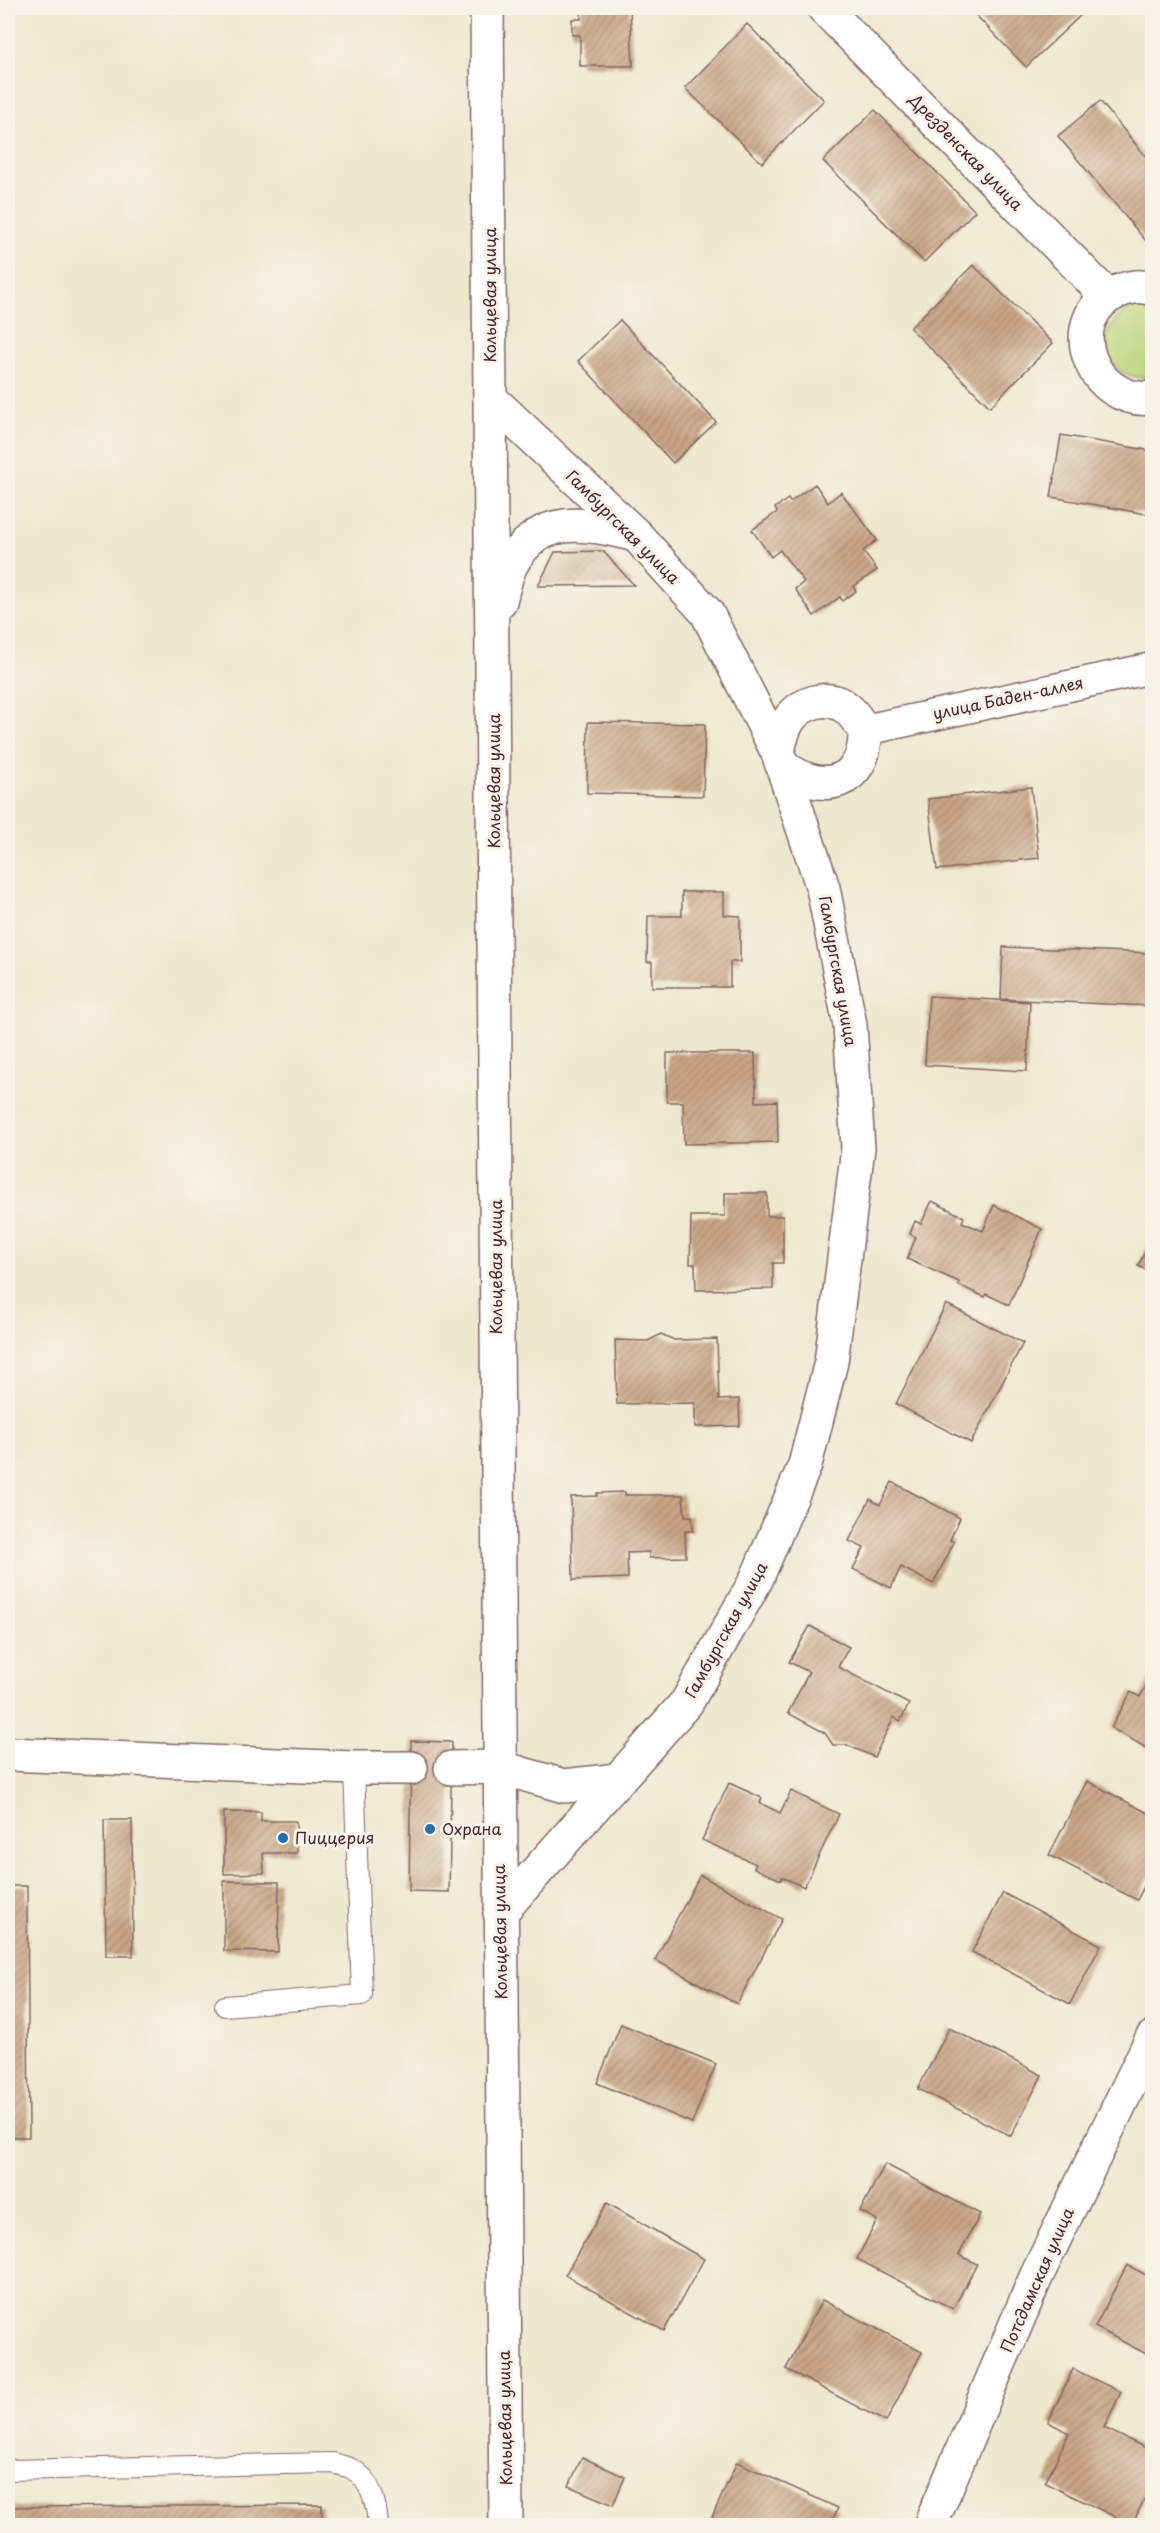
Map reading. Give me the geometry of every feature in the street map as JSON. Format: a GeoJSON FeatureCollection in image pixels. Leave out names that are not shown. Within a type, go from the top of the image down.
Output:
{"type":"FeatureCollection","features":[{"type":"Feature","properties":{"kind":"street","name":"Кольцевая улица"},"geometry":{"type":"LineString","coordinates":[[487,8],[506,2526]]}},
{"type":"Feature","properties":{"kind":"street","name":"Дрезденская улица"},"geometry":{"type":"LineString","coordinates":[[824,8],[1107,296]]}},
{"type":"Feature","properties":{"kind":"street"},"geometry":{"type":"LineString","coordinates":[[1152,289],[1145,286],[1125,288],[1107,296],[1092,315],[1087,329],[1091,366],[1107,387],[1134,399],[1152,398]]}},
{"type":"Feature","properties":{"kind":"street","name":"Гамбургская улица"},"geometry":{"type":"LineString","coordinates":[[490,398],[637,536],[707,613],[780,759],[823,888],[850,1025],[858,1148],[831,1362],[805,1465],[756,1580],[687,1702],[500,1913]]}},
{"type":"Feature","properties":{"kind":"street"},"geometry":{"type":"LineString","coordinates":[[493,619],[512,564],[530,542],[547,529],[569,524],[600,526],[637,536]]}},
{"type":"Feature","properties":{"kind":"street","name":"улица Баден-аллея"},"geometry":{"type":"LineString","coordinates":[[865,730],[1152,668]]}},
{"type":"Feature","properties":{"kind":"street"},"geometry":{"type":"LineString","coordinates":[[816,701],[842,705],[865,730],[862,758],[855,771],[840,780],[826,784],[797,777],[780,759],[782,734],[790,718],[800,709],[816,701]]}},
{"type":"Feature","properties":{"kind":"street"},"geometry":{"type":"LineString","coordinates":[[8,1754],[354,1768],[411,1768]]}},
{"type":"Feature","properties":{"kind":"street"},"geometry":{"type":"LineString","coordinates":[[451,1768],[499,1767],[564,1786],[618,1780]]}},
{"type":"Feature","properties":{"kind":"street","name":"Потсдамская улица"},"geometry":{"type":"LineString","coordinates":[[930,2526],[1036,2277],[1152,2038]]}},
{"type":"Feature","properties":{"kind":"lane"},"geometry":{"type":"LineString","coordinates":[[225,2006],[362,1995],[354,1768]]}},
{"type":"Feature","properties":{"kind":"lane"},"geometry":{"type":"LineString","coordinates":[[8,2470],[333,2463],[353,2469],[366,2481],[378,2510],[378,2526]]}},
{"type":"Feature","properties":{"kind":"green space"},"geometry":{"type":"Polygon","coordinates":[[[1135,307],[1152,309],[1152,377],[1135,377],[1122,372],[1112,363],[1107,352],[1106,339],[1110,327],[1120,316],[1135,307]]]}},
{"type":"Feature","properties":{"kind":"building"},"geometry":{"type":"Polygon","coordinates":[[[581,8],[630,8],[633,66],[580,66],[580,35],[572,35],[572,19],[581,19],[581,8]]]}},
{"type":"Feature","properties":{"kind":"building"},"geometry":{"type":"Polygon","coordinates":[[[969,8],[1081,8],[1085,11],[1026,67],[969,8]]]}},
{"type":"Feature","properties":{"kind":"building"},"geometry":{"type":"Polygon","coordinates":[[[747,24],[824,100],[762,163],[685,88],[747,24]]]}},
{"type":"Feature","properties":{"kind":"building"},"geometry":{"type":"Polygon","coordinates":[[[1100,101],[1152,164],[1152,233],[1145,240],[1058,136],[1100,101]]]}},
{"type":"Feature","properties":{"kind":"building"},"geometry":{"type":"Polygon","coordinates":[[[875,110],[975,211],[924,262],[823,161],[875,110]]]}},
{"type":"Feature","properties":{"kind":"building"},"geometry":{"type":"Polygon","coordinates":[[[973,265],[1053,343],[990,407],[910,328],[973,265]]]}},
{"type":"Feature","properties":{"kind":"building"},"geometry":{"type":"Polygon","coordinates":[[[620,320],[716,422],[673,463],[578,361],[620,320]]]}},
{"type":"Feature","properties":{"kind":"building"},"geometry":{"type":"Polygon","coordinates":[[[1061,435],[1152,451],[1152,515],[1051,497],[1061,435]]]}},
{"type":"Feature","properties":{"kind":"building"},"geometry":{"type":"Polygon","coordinates":[[[815,484],[828,503],[841,492],[877,540],[863,551],[877,570],[853,587],[856,591],[842,601],[840,597],[814,616],[795,589],[804,582],[780,550],[771,557],[752,530],[777,512],[775,508],[788,499],[790,502],[815,484]]]}},
{"type":"Feature","properties":{"kind":"building"},"geometry":{"type":"Polygon","coordinates":[[[603,551],[634,585],[538,586],[555,552],[603,551]]]}},
{"type":"Feature","properties":{"kind":"building"},"geometry":{"type":"Polygon","coordinates":[[[588,722],[705,724],[703,796],[587,793],[588,722]]]}},
{"type":"Feature","properties":{"kind":"building"},"geometry":{"type":"Polygon","coordinates":[[[1031,787],[1039,858],[937,870],[928,799],[1031,787]]]}},
{"type":"Feature","properties":{"kind":"building"},"geometry":{"type":"Polygon","coordinates":[[[682,892],[724,892],[724,915],[740,916],[740,962],[730,962],[730,987],[652,987],[652,962],[647,962],[648,916],[682,916],[682,892]]]}},
{"type":"Feature","properties":{"kind":"building"},"geometry":{"type":"Polygon","coordinates":[[[1003,947],[1152,953],[1150,1006],[1001,999],[1003,947]]]}},
{"type":"Feature","properties":{"kind":"building"},"geometry":{"type":"Polygon","coordinates":[[[929,996],[1030,1002],[1027,1071],[925,1065],[929,996]]]}},
{"type":"Feature","properties":{"kind":"building"},"geometry":{"type":"Polygon","coordinates":[[[667,1053],[755,1053],[756,1102],[777,1101],[778,1142],[684,1144],[683,1102],[667,1102],[667,1053]]]}},
{"type":"Feature","properties":{"kind":"building"},"geometry":{"type":"Polygon","coordinates":[[[725,1193],[767,1193],[767,1216],[783,1216],[783,1263],[773,1263],[773,1289],[696,1290],[695,1264],[690,1264],[691,1216],[725,1216],[725,1193]]]}},
{"type":"Feature","properties":{"kind":"building"},"geometry":{"type":"Polygon","coordinates":[[[932,1201],[964,1217],[962,1222],[983,1231],[994,1205],[1042,1229],[1009,1305],[986,1294],[985,1297],[958,1285],[959,1282],[907,1259],[916,1237],[910,1234],[915,1221],[921,1224],[932,1201]]]}},
{"type":"Feature","properties":{"kind":"building"},"geometry":{"type":"Polygon","coordinates":[[[1152,1237],[1152,1273],[1138,1266],[1152,1237]]]}},
{"type":"Feature","properties":{"kind":"building"},"geometry":{"type":"Polygon","coordinates":[[[946,1304],[1023,1343],[971,1443],[896,1404],[946,1304]]]}},
{"type":"Feature","properties":{"kind":"building"},"geometry":{"type":"Polygon","coordinates":[[[661,1334],[674,1340],[717,1339],[719,1400],[739,1399],[740,1426],[695,1427],[695,1403],[617,1404],[615,1340],[648,1341],[661,1334]]]}},
{"type":"Feature","properties":{"kind":"building"},"geometry":{"type":"Polygon","coordinates":[[[892,1482],[960,1518],[950,1540],[954,1542],[933,1584],[901,1567],[891,1588],[853,1569],[864,1548],[849,1541],[870,1499],[880,1505],[892,1482]]]}},
{"type":"Feature","properties":{"kind":"building"},"geometry":{"type":"Polygon","coordinates":[[[625,1492],[625,1495],[683,1495],[685,1516],[692,1516],[693,1531],[685,1531],[686,1557],[649,1558],[649,1552],[627,1553],[628,1578],[573,1580],[571,1497],[625,1492]]]}},
{"type":"Feature","properties":{"kind":"building"},"geometry":{"type":"Polygon","coordinates":[[[810,1626],[849,1647],[838,1667],[909,1704],[900,1721],[894,1717],[874,1757],[847,1745],[833,1745],[825,1733],[788,1713],[809,1672],[789,1662],[810,1626]]]}},
{"type":"Feature","properties":{"kind":"building"},"geometry":{"type":"Polygon","coordinates":[[[1152,1674],[1152,1751],[1111,1728],[1131,1692],[1140,1697],[1152,1674]]]}},
{"type":"Feature","properties":{"kind":"building","name":"Охрана"},"geometry":{"type":"Polygon","coordinates":[[[411,1741],[452,1742],[449,1892],[409,1891],[411,1741]]]}},
{"type":"Feature","properties":{"kind":"building"},"geometry":{"type":"Polygon","coordinates":[[[1087,1781],[1152,1815],[1152,1871],[1137,1900],[1049,1855],[1087,1781]]]}},
{"type":"Feature","properties":{"kind":"building"},"geometry":{"type":"Polygon","coordinates":[[[729,1783],[762,1798],[760,1803],[780,1813],[791,1791],[839,1814],[804,1887],[754,1868],[756,1864],[702,1840],[729,1783]]]}},
{"type":"Feature","properties":{"kind":"building"},"geometry":{"type":"Polygon","coordinates":[[[224,1812],[261,1812],[261,1821],[296,1821],[297,1853],[263,1853],[264,1873],[224,1874],[224,1812]]]}},
{"type":"Feature","properties":{"kind":"building"},"geometry":{"type":"Polygon","coordinates":[[[104,1820],[132,1820],[133,1956],[106,1956],[104,1820]]]}},
{"type":"Feature","properties":{"kind":"building"},"geometry":{"type":"Polygon","coordinates":[[[700,1875],[782,1919],[737,2004],[655,1960],[700,1875]]]}},
{"type":"Feature","properties":{"kind":"building"},"geometry":{"type":"Polygon","coordinates":[[[224,1881],[279,1882],[278,1952],[224,1951],[224,1881]]]}},
{"type":"Feature","properties":{"kind":"building"},"geometry":{"type":"Polygon","coordinates":[[[8,1886],[27,1886],[29,2137],[8,2137],[8,1886]]]}},
{"type":"Feature","properties":{"kind":"building"},"geometry":{"type":"Polygon","coordinates":[[[1003,1893],[1101,1945],[1070,2004],[972,1952],[1003,1893]]]}},
{"type":"Feature","properties":{"kind":"building"},"geometry":{"type":"Polygon","coordinates":[[[621,2024],[716,2064],[692,2123],[597,2083],[621,2024]]]}},
{"type":"Feature","properties":{"kind":"building"},"geometry":{"type":"Polygon","coordinates":[[[949,2028],[1042,2075],[1011,2136],[918,2089],[949,2028]]]}},
{"type":"Feature","properties":{"kind":"building"},"geometry":{"type":"Polygon","coordinates":[[[885,2164],[980,2214],[959,2255],[977,2264],[953,2309],[857,2259],[877,2220],[860,2211],[885,2164]]]}},
{"type":"Feature","properties":{"kind":"building"},"geometry":{"type":"Polygon","coordinates":[[[607,2203],[704,2259],[664,2331],[565,2275],[607,2203]]]}},
{"type":"Feature","properties":{"kind":"building"},"geometry":{"type":"Polygon","coordinates":[[[1127,2265],[1152,2278],[1152,2357],[1095,2327],[1127,2265]]]}},
{"type":"Feature","properties":{"kind":"building"},"geometry":{"type":"Polygon","coordinates":[[[822,2300],[922,2352],[886,2422],[786,2369],[822,2300]]]}},
{"type":"Feature","properties":{"kind":"building"},"geometry":{"type":"Polygon","coordinates":[[[1073,2369],[1121,2392],[1104,2428],[1152,2451],[1152,2483],[1132,2525],[1045,2483],[1069,2433],[1048,2422],[1073,2369]]]}},
{"type":"Feature","properties":{"kind":"building"},"geometry":{"type":"Polygon","coordinates":[[[582,2457],[625,2477],[613,2505],[569,2486],[582,2457]]]}},
{"type":"Feature","properties":{"kind":"building"},"geometry":{"type":"Polygon","coordinates":[[[737,2462],[838,2508],[830,2526],[708,2526],[737,2462]]]}},
{"type":"Feature","properties":{"kind":"building"},"geometry":{"type":"Polygon","coordinates":[[[322,2505],[322,2526],[8,2526],[8,2507],[322,2505]]]}},
{"type":"Feature","properties":{"kind":"place","name":"Охрана"},"geometry":{"type":"Point","coordinates":[430,1829]}},
{"type":"Feature","properties":{"kind":"place","name":"Пиццерия"},"geometry":{"type":"Point","coordinates":[283,1838]}}]}
